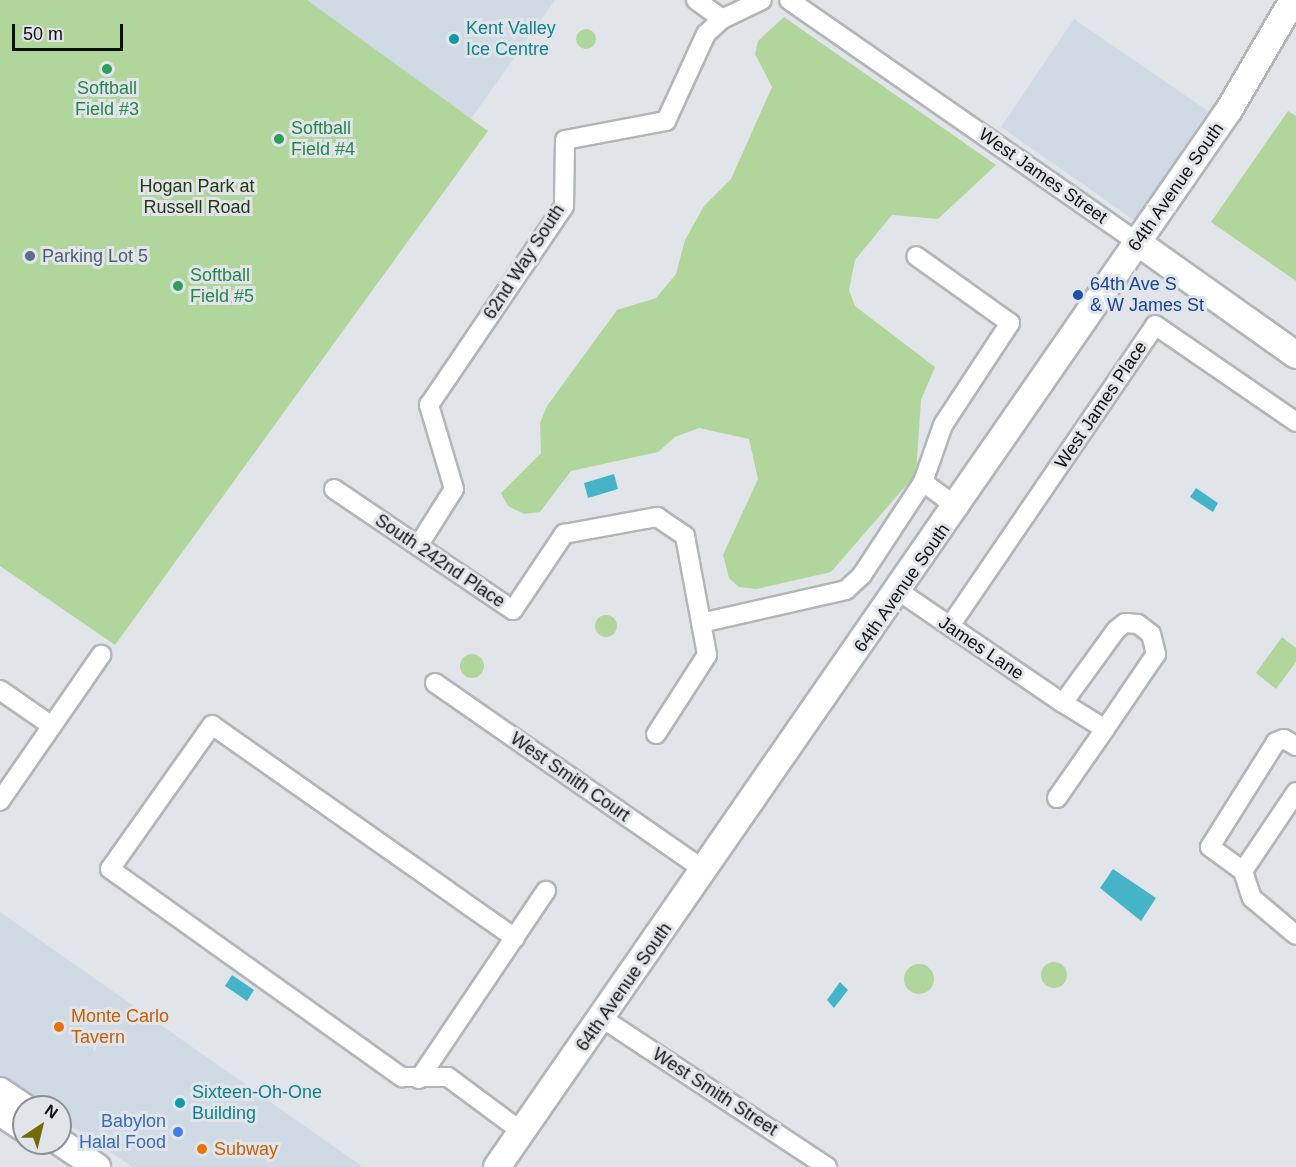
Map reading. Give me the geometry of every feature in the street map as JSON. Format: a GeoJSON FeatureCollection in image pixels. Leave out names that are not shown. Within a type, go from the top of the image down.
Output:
{"type":"FeatureCollection","features":[{"type":"Feature","properties":{"kind":"street"},"geometry":{"type":"LineString","coordinates":[[696,0],[722,19]]}},
{"type":"Feature","properties":{"kind":"street","name":"62nd Way South"},"geometry":{"type":"LineString","coordinates":[[418,546],[454,489],[429,405],[564,206],[565,140],[666,121],[696,50],[722,19],[762,0]]}},
{"type":"Feature","properties":{"kind":"street","name":"West James Street"},"geometry":{"type":"LineString","coordinates":[[789,0],[1296,355]]}},
{"type":"Feature","properties":{"kind":"street","name":"64th Avenue South"},"geometry":{"type":"LineString","coordinates":[[497,1167],[958,508],[1264,57],[1293,0]]}},
{"type":"Feature","properties":{"kind":"street"},"geometry":{"type":"LineString","coordinates":[[701,623],[846,590],[862,576],[923,482],[943,425],[1010,323],[916,256]]}},
{"type":"Feature","properties":{"kind":"street","name":"West James Place"},"geometry":{"type":"LineString","coordinates":[[950,626],[1155,325],[1296,422]]}},
{"type":"Feature","properties":{"kind":"street"},"geometry":{"type":"LineString","coordinates":[[923,482],[958,508]]}},
{"type":"Feature","properties":{"kind":"street","name":"South 242nd Place"},"geometry":{"type":"LineString","coordinates":[[334,489],[513,610],[564,534],[657,517],[685,536],[706,662],[656,734]]}},
{"type":"Feature","properties":{"kind":"street","name":"James Lane"},"geometry":{"type":"LineString","coordinates":[[900,592],[1063,704],[1105,729]]}},
{"type":"Feature","properties":{"kind":"street"},"geometry":{"type":"LineString","coordinates":[[1057,798],[1156,654],[1151,634],[1138,624],[1125,623],[1116,630],[1063,704]]}},
{"type":"Feature","properties":{"kind":"street"},"geometry":{"type":"LineString","coordinates":[[0,801],[101,655]]}},
{"type":"Feature","properties":{"kind":"street","name":"West Smith Court"},"geometry":{"type":"LineString","coordinates":[[435,683],[706,871]]}},
{"type":"Feature","properties":{"kind":"street"},"geometry":{"type":"LineString","coordinates":[[0,690],[52,726]]}},
{"type":"Feature","properties":{"kind":"street"},"geometry":{"type":"LineString","coordinates":[[514,938],[212,725],[110,869],[402,1077],[419,1079],[448,1077],[522,1132]]}},
{"type":"Feature","properties":{"kind":"street"},"geometry":{"type":"LineString","coordinates":[[1296,746],[1284,739],[1276,742],[1212,836],[1210,847],[1244,871],[1252,898],[1296,935]]}},
{"type":"Feature","properties":{"kind":"street"},"geometry":{"type":"LineString","coordinates":[[1244,871],[1296,792]]}},
{"type":"Feature","properties":{"kind":"street"},"geometry":{"type":"LineString","coordinates":[[419,1079],[546,891]]}},
{"type":"Feature","properties":{"kind":"street","name":"West Smith Street"},"geometry":{"type":"LineString","coordinates":[[602,1018],[827,1167]]}},
{"type":"Feature","properties":{"kind":"street"},"geometry":{"type":"LineString","coordinates":[[72,1150],[97,1167]]}},
{"type":"Feature","properties":{"kind":"shaded area"},"geometry":{"type":"Polygon","coordinates":[[[304,0],[555,0],[471,119],[304,0]]]}},
{"type":"Feature","properties":{"kind":"shaded area"},"geometry":{"type":"Polygon","coordinates":[[[1074,19],[1208,111],[1134,220],[1001,127],[1074,19]]]}},
{"type":"Feature","properties":{"kind":"shaded area"},"geometry":{"type":"Polygon","coordinates":[[[0,912],[363,1167],[133,1167],[72,1127],[72,1095],[24,1095],[0,1079],[0,912]]]}},
{"type":"Feature","properties":{"kind":"green space","name":"Hogan Park at Russell Road"},"geometry":{"type":"Polygon","coordinates":[[[0,0],[307,0],[488,131],[115,645],[0,566],[0,0]]]}},
{"type":"Feature","properties":{"kind":"green space"},"geometry":{"type":"Polygon","coordinates":[[[784,17],[996,165],[938,219],[892,215],[855,260],[849,290],[855,306],[935,367],[921,400],[916,474],[831,572],[756,589],[739,587],[729,578],[723,555],[758,479],[749,439],[699,428],[675,437],[658,452],[571,471],[540,512],[524,514],[508,506],[501,493],[541,453],[540,423],[547,406],[617,310],[656,298],[676,274],[685,240],[704,206],[731,179],[772,87],[755,54],[758,41],[784,17]]]}},
{"type":"Feature","properties":{"kind":"green space"},"geometry":{"type":"Polygon","coordinates":[[[586,29],[593,32],[596,39],[593,46],[586,49],[579,46],[576,39],[579,32],[586,29]]]}},
{"type":"Feature","properties":{"kind":"green space"},"geometry":{"type":"Polygon","coordinates":[[[1288,111],[1296,116],[1296,281],[1211,222],[1288,111]]]}},
{"type":"Feature","properties":{"kind":"green space"},"geometry":{"type":"Polygon","coordinates":[[[602,615],[610,615],[617,622],[617,630],[610,637],[602,637],[595,630],[595,622],[602,615]]]}},
{"type":"Feature","properties":{"kind":"green space"},"geometry":{"type":"Polygon","coordinates":[[[1282,637],[1296,648],[1296,662],[1276,689],[1256,673],[1282,637]]]}},
{"type":"Feature","properties":{"kind":"green space"},"geometry":{"type":"Polygon","coordinates":[[[472,654],[480,658],[484,666],[480,674],[472,678],[464,674],[460,666],[464,658],[472,654]]]}},
{"type":"Feature","properties":{"kind":"green space"},"geometry":{"type":"Polygon","coordinates":[[[1054,962],[1063,966],[1067,975],[1063,984],[1054,988],[1045,984],[1041,975],[1045,966],[1054,962]]]}},
{"type":"Feature","properties":{"kind":"green space"},"geometry":{"type":"Polygon","coordinates":[[[919,964],[925,965],[933,973],[933,985],[925,993],[919,994],[913,993],[905,985],[904,979],[905,973],[913,965],[919,964]]]}},
{"type":"Feature","properties":{"kind":"water"},"geometry":{"type":"Polygon","coordinates":[[[614,474],[618,489],[588,498],[584,483],[614,474]]]}},
{"type":"Feature","properties":{"kind":"water"},"geometry":{"type":"Polygon","coordinates":[[[1196,488],[1218,503],[1213,512],[1190,497],[1196,488]]]}},
{"type":"Feature","properties":{"kind":"water"},"geometry":{"type":"Polygon","coordinates":[[[1113,869],[1156,898],[1141,921],[1100,888],[1113,869]]]}},
{"type":"Feature","properties":{"kind":"water"},"geometry":{"type":"Polygon","coordinates":[[[232,975],[254,990],[247,1001],[225,986],[232,975]]]}},
{"type":"Feature","properties":{"kind":"water"},"geometry":{"type":"Polygon","coordinates":[[[840,982],[848,990],[834,1008],[827,1000],[840,982]]]}},
{"type":"Feature","properties":{"kind":"place","name":"Kent Valley Ice Centre"},"geometry":{"type":"Point","coordinates":[454,39]}},
{"type":"Feature","properties":{"kind":"place","name":"Softball Field #3"},"geometry":{"type":"Point","coordinates":[107,69]}},
{"type":"Feature","properties":{"kind":"place","name":"Softball Field #4"},"geometry":{"type":"Point","coordinates":[279,139]}},
{"type":"Feature","properties":{"kind":"place","name":"Parking Lot 5"},"geometry":{"type":"Point","coordinates":[30,256]}},
{"type":"Feature","properties":{"kind":"place","name":"Softball Field #5"},"geometry":{"type":"Point","coordinates":[178,286]}},
{"type":"Feature","properties":{"kind":"place","name":"64th Ave S & W James St"},"geometry":{"type":"Point","coordinates":[1078,295]}},
{"type":"Feature","properties":{"kind":"place","name":"Monte Carlo Tavern"},"geometry":{"type":"Point","coordinates":[59,1027]}},
{"type":"Feature","properties":{"kind":"place","name":"Sixteen-Oh-One Building"},"geometry":{"type":"Point","coordinates":[180,1103]}},
{"type":"Feature","properties":{"kind":"place","name":"Babylon Halal Food"},"geometry":{"type":"Point","coordinates":[178,1132]}},
{"type":"Feature","properties":{"kind":"place","name":"Subway"},"geometry":{"type":"Point","coordinates":[202,1149]}}]}
